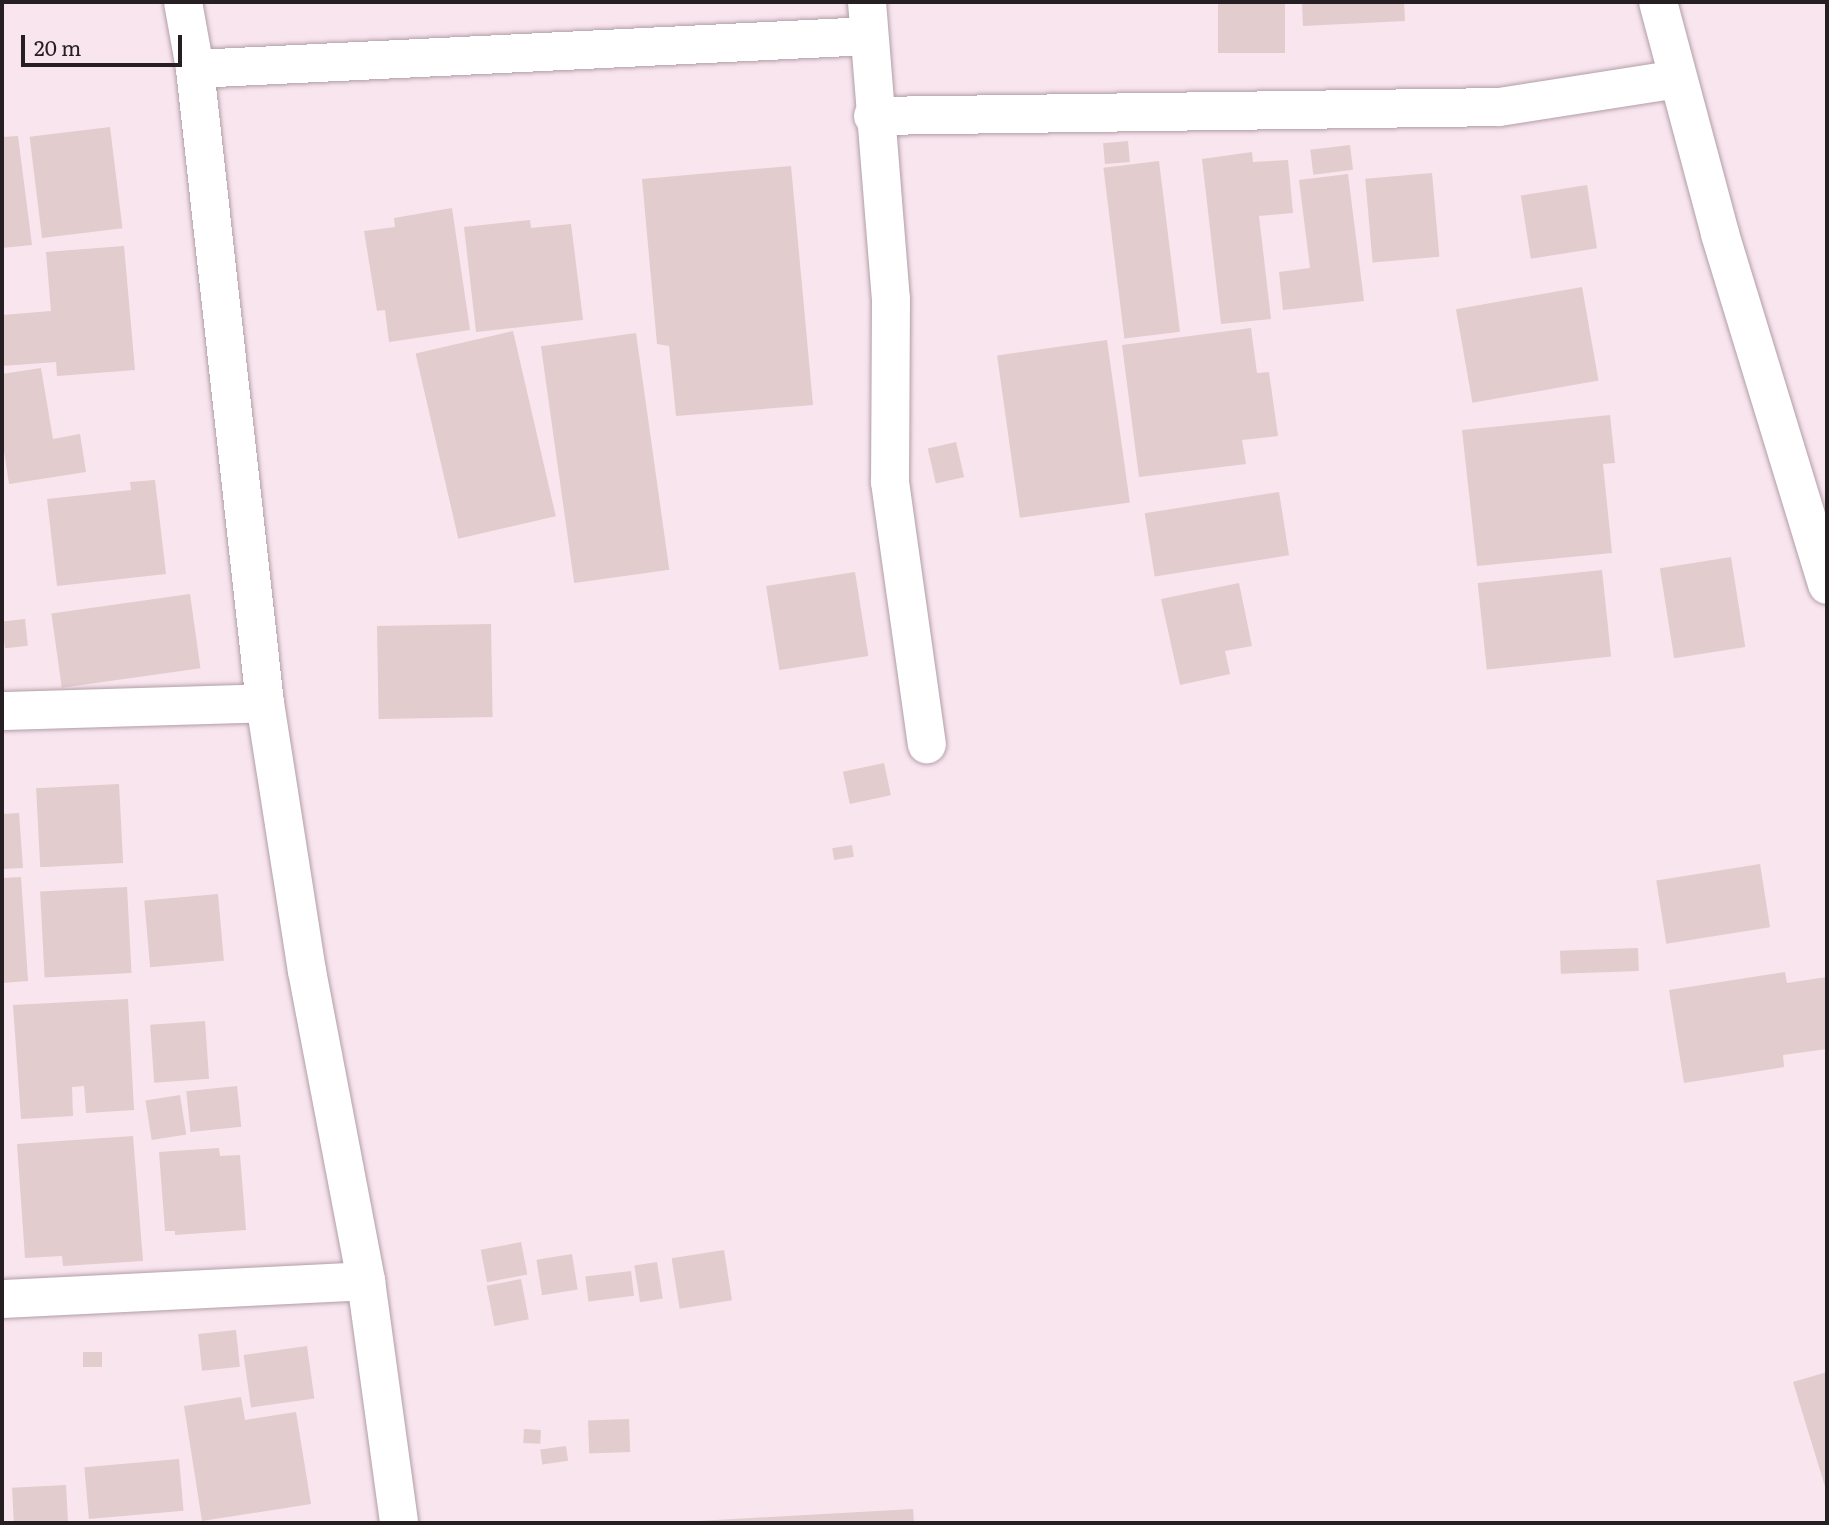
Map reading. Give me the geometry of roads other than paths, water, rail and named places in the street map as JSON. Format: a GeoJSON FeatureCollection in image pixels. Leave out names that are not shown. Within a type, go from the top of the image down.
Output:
{"type":"FeatureCollection","features":[{"type":"Feature","properties":{"kind":"street"},"geometry":{"type":"LineString","coordinates":[[183,2],[195,69],[265,703],[307,971],[366,1281],[399,1523]]}},
{"type":"Feature","properties":{"kind":"street"},"geometry":{"type":"LineString","coordinates":[[1658,2],[1677,79],[1827,585]]}},
{"type":"Feature","properties":{"kind":"street"},"geometry":{"type":"LineString","coordinates":[[195,69],[868,19],[873,116],[891,299],[890,482],[927,744]]}},
{"type":"Feature","properties":{"kind":"street"},"geometry":{"type":"LineString","coordinates":[[873,116],[1499,107],[1677,79]]}},
{"type":"Feature","properties":{"kind":"street"},"geometry":{"type":"LineString","coordinates":[[2,711],[265,703]]}},
{"type":"Feature","properties":{"kind":"street"},"geometry":{"type":"LineString","coordinates":[[2,1299],[366,1281]]}}]}
